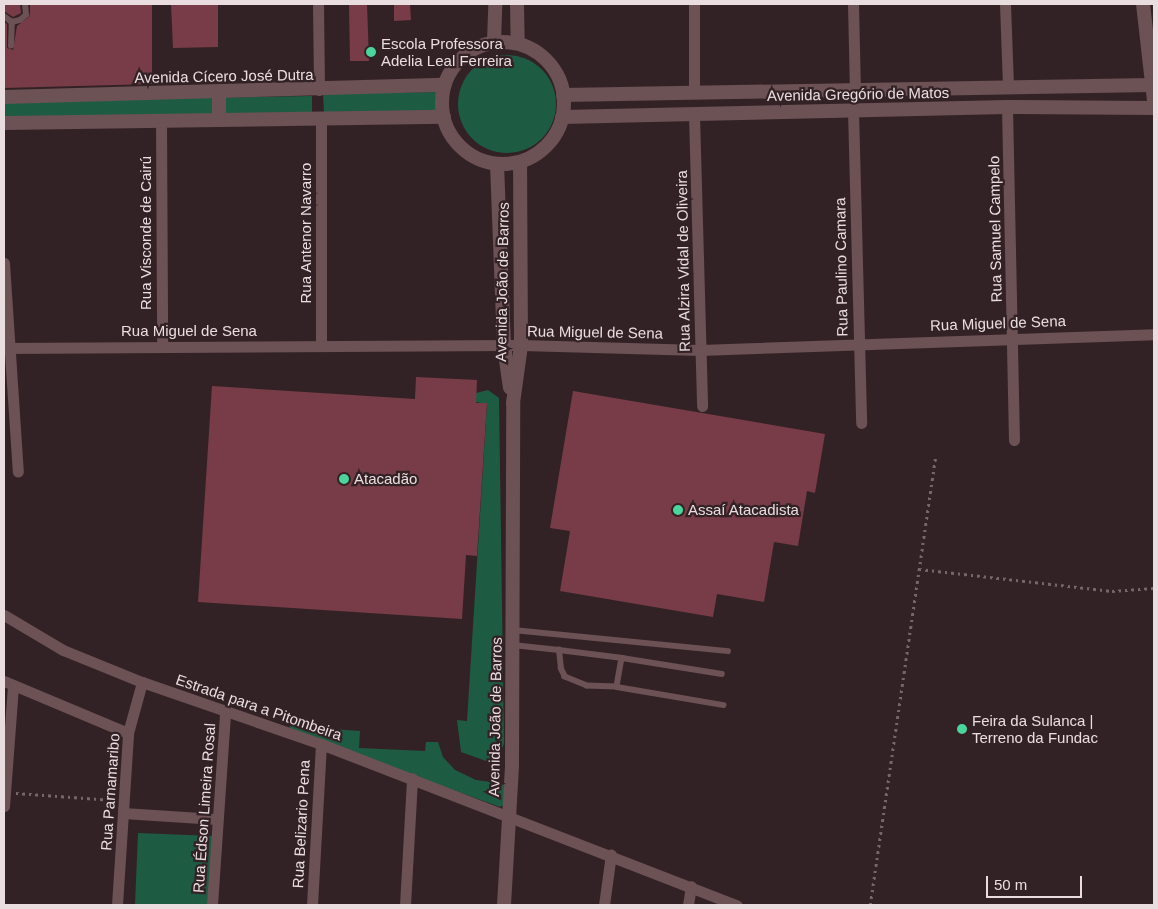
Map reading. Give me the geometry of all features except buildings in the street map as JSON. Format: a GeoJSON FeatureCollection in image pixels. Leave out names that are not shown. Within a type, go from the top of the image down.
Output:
{"type":"FeatureCollection","features":[{"type":"Feature","properties":{"kind":"street"},"geometry":{"type":"LineString","coordinates":[[318,4],[320,90]]}},
{"type":"Feature","properties":{"kind":"street"},"geometry":{"type":"LineString","coordinates":[[494,42],[495,4]]}},
{"type":"Feature","properties":{"kind":"street"},"geometry":{"type":"LineString","coordinates":[[517,4],[518,43]]}},
{"type":"Feature","properties":{"kind":"street"},"geometry":{"type":"LineString","coordinates":[[694,4],[694,91]]}},
{"type":"Feature","properties":{"kind":"street"},"geometry":{"type":"LineString","coordinates":[[853,4],[855,88]]}},
{"type":"Feature","properties":{"kind":"street"},"geometry":{"type":"LineString","coordinates":[[1006,4],[1008,86]]}},
{"type":"Feature","properties":{"kind":"street"},"geometry":{"type":"LineString","coordinates":[[1144,4],[1154,100]]}},
{"type":"Feature","properties":{"kind":"street"},"geometry":{"type":"LineString","coordinates":[[494,42],[518,43],[535,50],[549,63],[563,95],[562,118],[553,137],[539,152],[520,162],[497,164],[479,159],[463,149],[451,135],[444,117],[445,85],[462,58],[476,48],[494,42]]}},
{"type":"Feature","properties":{"kind":"street","name":"Avenida Cícero José Dutra"},"geometry":{"type":"LineString","coordinates":[[4,97],[320,90],[445,85]]}},
{"type":"Feature","properties":{"kind":"street","name":"Avenida Gregório de Matos"},"geometry":{"type":"LineString","coordinates":[[563,95],[855,88],[1152,85]]}},
{"type":"Feature","properties":{"kind":"street"},"geometry":{"type":"LineString","coordinates":[[219,92],[219,120]]}},
{"type":"Feature","properties":{"kind":"street","name":"Avenida Gregório de Matos"},"geometry":{"type":"LineString","coordinates":[[562,118],[1007,107],[1154,108]]}},
{"type":"Feature","properties":{"kind":"street","name":"Rua Samuel Campelo"},"geometry":{"type":"LineString","coordinates":[[1007,107],[1014,440]]}},
{"type":"Feature","properties":{"kind":"street","name":"Rua Paulino Camara"},"geometry":{"type":"LineString","coordinates":[[853,110],[857,342],[861,423]]}},
{"type":"Feature","properties":{"kind":"street","name":"Rua Alzira Vidal de Oliveira"},"geometry":{"type":"LineString","coordinates":[[694,115],[702,406]]}},
{"type":"Feature","properties":{"kind":"street"},"geometry":{"type":"LineString","coordinates":[[4,123],[161,120],[321,121],[444,117]]}},
{"type":"Feature","properties":{"kind":"street","name":"Rua Visconde de Cairú"},"geometry":{"type":"LineString","coordinates":[[161,120],[162,346]]}},
{"type":"Feature","properties":{"kind":"street","name":"Rua Antenor Navarro"},"geometry":{"type":"LineString","coordinates":[[321,121],[321,346]]}},
{"type":"Feature","properties":{"kind":"street","name":"Avenida João de Barros"},"geometry":{"type":"LineString","coordinates":[[520,162],[521,345],[513,403],[513,645],[510,816],[737,905]]}},
{"type":"Feature","properties":{"kind":"street","name":"Avenida João de Barros"},"geometry":{"type":"LineString","coordinates":[[497,164],[504,346],[513,403]]}},
{"type":"Feature","properties":{"kind":"street"},"geometry":{"type":"LineString","coordinates":[[4,263],[6,348],[18,472]]}},
{"type":"Feature","properties":{"kind":"street","name":"Rua Miguel de Sena"},"geometry":{"type":"LineString","coordinates":[[6,348],[521,345],[700,350],[857,342],[1154,334]]}},
{"type":"Feature","properties":{"kind":"street","name":"Estrada para a Pitombeira"},"geometry":{"type":"LineString","coordinates":[[4,615],[63,650],[142,682],[226,713],[321,744],[510,816]]}},
{"type":"Feature","properties":{"kind":"street","name":"Rua Parnamaribo"},"geometry":{"type":"LineString","coordinates":[[118,905],[128,733],[142,682]]}},
{"type":"Feature","properties":{"kind":"street"},"geometry":{"type":"LineString","coordinates":[[4,806],[8,683],[128,733]]}},
{"type":"Feature","properties":{"kind":"street","name":"Rua Édson Limeira Rosal"},"geometry":{"type":"LineString","coordinates":[[212,905],[216,819],[226,713]]}},
{"type":"Feature","properties":{"kind":"street","name":"Rua Belizario Pena"},"geometry":{"type":"LineString","coordinates":[[312,905],[321,744]]}},
{"type":"Feature","properties":{"kind":"street"},"geometry":{"type":"LineString","coordinates":[[405,905],[412,778]]}},
{"type":"Feature","properties":{"kind":"street"},"geometry":{"type":"LineString","coordinates":[[124,807],[216,819]]}},
{"type":"Feature","properties":{"kind":"street"},"geometry":{"type":"LineString","coordinates":[[504,905],[510,816]]}},
{"type":"Feature","properties":{"kind":"street"},"geometry":{"type":"LineString","coordinates":[[604,905],[611,854]]}},
{"type":"Feature","properties":{"kind":"street"},"geometry":{"type":"LineString","coordinates":[[688,905],[691,886]]}},
{"type":"Feature","properties":{"kind":"lane"},"geometry":{"type":"LineString","coordinates":[[12,22],[24,18],[28,5]]}},
{"type":"Feature","properties":{"kind":"lane"},"geometry":{"type":"LineString","coordinates":[[4,16],[12,22]]}},
{"type":"Feature","properties":{"kind":"lane"},"geometry":{"type":"LineString","coordinates":[[11,46],[12,22]]}},
{"type":"Feature","properties":{"kind":"lane"},"geometry":{"type":"LineString","coordinates":[[512,630],[728,651]]}},
{"type":"Feature","properties":{"kind":"lane"},"geometry":{"type":"LineString","coordinates":[[513,645],[622,658],[722,674]]}},
{"type":"Feature","properties":{"kind":"lane"},"geometry":{"type":"LineString","coordinates":[[559,650],[561,669],[565,676],[587,686],[617,687],[723,705]]}},
{"type":"Feature","properties":{"kind":"lane"},"geometry":{"type":"LineString","coordinates":[[617,687],[622,658]]}},
{"type":"Feature","properties":{"kind":"path"},"geometry":{"type":"LineString","coordinates":[[870,905],[935,458]]}},
{"type":"Feature","properties":{"kind":"path"},"geometry":{"type":"LineString","coordinates":[[919,569],[1112,591],[1154,588]]}},
{"type":"Feature","properties":{"kind":"path"},"geometry":{"type":"LineString","coordinates":[[5,792],[124,807]]}},
{"type":"Feature","properties":{"kind":"green space"},"geometry":{"type":"Polygon","coordinates":[[[507,55],[526,59],[542,69],[552,85],[556,104],[552,123],[542,139],[526,149],[507,153],[488,149],[472,139],[462,123],[458,104],[462,85],[472,69],[488,59],[507,55]]]}},
{"type":"Feature","properties":{"kind":"green space"},"geometry":{"type":"Polygon","coordinates":[[[438,92],[438,111],[324,112],[323,94],[438,92]]]}},
{"type":"Feature","properties":{"kind":"green space"},"geometry":{"type":"Polygon","coordinates":[[[312,96],[312,112],[4,119],[4,101],[312,96]]]}},
{"type":"Feature","properties":{"kind":"green space"},"geometry":{"type":"Polygon","coordinates":[[[488,390],[499,398],[504,744],[498,756],[486,761],[461,752],[457,720],[467,721],[487,404],[476,402],[476,393],[488,390]]]}},
{"type":"Feature","properties":{"kind":"green space"},"geometry":{"type":"Polygon","coordinates":[[[290,726],[360,731],[359,748],[425,751],[426,742],[438,742],[443,757],[455,770],[476,780],[505,784],[505,804],[500,807],[289,730],[290,726]]]}},
{"type":"Feature","properties":{"kind":"green space"},"geometry":{"type":"Polygon","coordinates":[[[138,833],[213,836],[208,905],[135,905],[138,833]]]}},
{"type":"Feature","properties":{"kind":"place","name":"Escola Professora Adelia Leal Ferreira"},"geometry":{"type":"Point","coordinates":[371,52]}},
{"type":"Feature","properties":{"kind":"place","name":"Atacadão"},"geometry":{"type":"Point","coordinates":[344,479]}},
{"type":"Feature","properties":{"kind":"place","name":"Assaí Atacadista"},"geometry":{"type":"Point","coordinates":[678,510]}},
{"type":"Feature","properties":{"kind":"place","name":"Feira da Sulanca | Terreno da Fundac"},"geometry":{"type":"Point","coordinates":[962,729]}}]}
